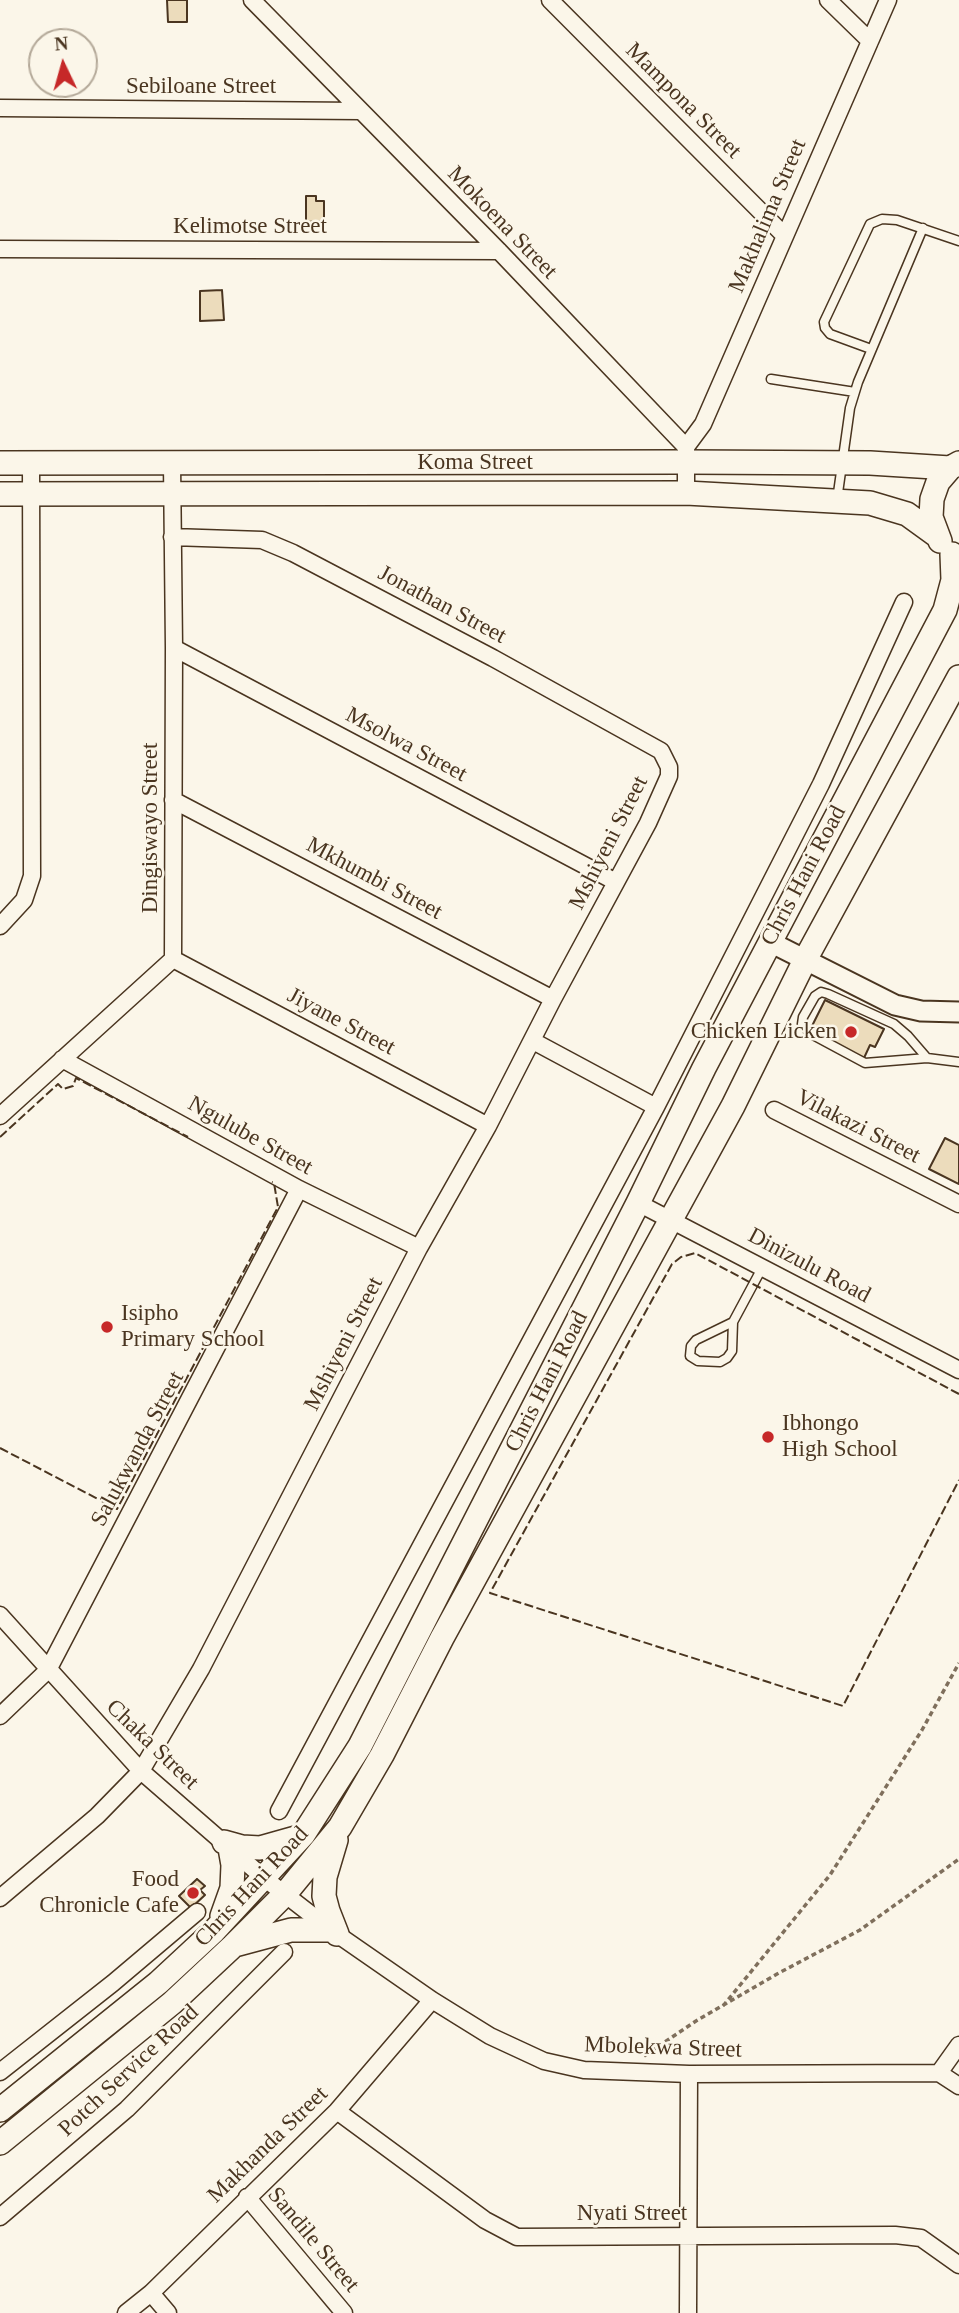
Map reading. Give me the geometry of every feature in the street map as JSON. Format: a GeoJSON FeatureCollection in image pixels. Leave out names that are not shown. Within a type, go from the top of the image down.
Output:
{"type":"FeatureCollection","features":[{"type":"Feature","properties":{"kind":"main road","name":"Koma Street"},"geometry":{"type":"LineString","coordinates":[[0,463],[686,455],[842,463],[955,465]]}},
{"type":"Feature","properties":{"kind":"main road"},"geometry":{"type":"LineString","coordinates":[[936,535],[931,517],[932,499],[938,482],[955,465]]}},
{"type":"Feature","properties":{"kind":"main road","name":"Koma Street"},"geometry":{"type":"LineString","coordinates":[[0,494],[687,493],[870,503],[907,514],[936,535],[956,556]]}},
{"type":"Feature","properties":{"kind":"main road","name":"Chris Hani Road"},"geometry":{"type":"LineString","coordinates":[[0,2110],[158,1983],[214,1931],[303,1835],[360,1746],[638,1203],[704,1068],[945,610],[956,556]]}},
{"type":"Feature","properties":{"kind":"main road","name":"Chris Hani Road"},"geometry":{"type":"LineString","coordinates":[[0,2143],[172,2003],[285,1894],[340,1826],[382,1755],[449,1626],[733,1106],[804,960],[959,677]]}},
{"type":"Feature","properties":{"kind":"main road"},"geometry":{"type":"LineString","coordinates":[[233,1946],[291,1930],[334,1932],[324,1896],[325,1877],[340,1826]]}},
{"type":"Feature","properties":{"kind":"main road"},"geometry":{"type":"LineString","coordinates":[[214,1931],[232,1888],[233,1865],[227,1845],[260,1848],[303,1835]]}},
{"type":"Feature","properties":{"kind":"street","name":"Mokoena Street"},"geometry":{"type":"LineString","coordinates":[[252,0],[499,251],[686,455]]}},
{"type":"Feature","properties":{"kind":"street","name":"Mampona Street"},"geometry":{"type":"LineString","coordinates":[[550,0],[785,235]]}},
{"type":"Feature","properties":{"kind":"street"},"geometry":{"type":"LineString","coordinates":[[828,0],[870,41]]}},
{"type":"Feature","properties":{"kind":"street","name":"Makhalima Street"},"geometry":{"type":"LineString","coordinates":[[686,455],[704,424],[888,0]]}},
{"type":"Feature","properties":{"kind":"street","name":"Sebiloane Street"},"geometry":{"type":"LineString","coordinates":[[0,108],[361,111]]}},
{"type":"Feature","properties":{"kind":"street","name":"Kelimotse Street"},"geometry":{"type":"LineString","coordinates":[[0,249],[499,251]]}},
{"type":"Feature","properties":{"kind":"street"},"geometry":{"type":"LineString","coordinates":[[686,455],[687,493]]}},
{"type":"Feature","properties":{"kind":"street"},"geometry":{"type":"LineString","coordinates":[[0,926],[24,900],[32,876],[31,463]]}},
{"type":"Feature","properties":{"kind":"street","name":"Dingiswayo Street"},"geometry":{"type":"LineString","coordinates":[[172,463],[173,959]]}},
{"type":"Feature","properties":{"kind":"street","name":"Jonathan Street"},"geometry":{"type":"LineString","coordinates":[[172,537],[262,540],[293,553],[572,700],[661,751],[669,767]]}},
{"type":"Feature","properties":{"kind":"street","name":"Chris Hani Road"},"geometry":{"type":"LineString","coordinates":[[279,1811],[656,1107],[821,784],[904,602]]}},
{"type":"Feature","properties":{"kind":"street","name":"Msolwa Street"},"geometry":{"type":"LineString","coordinates":[[174,648],[616,882]]}},
{"type":"Feature","properties":{"kind":"street","name":"Mshiyeni Street"},"geometry":{"type":"LineString","coordinates":[[0,1898],[97,1816],[141,1772],[201,1669],[419,1248],[533,1041],[664,789],[669,767]]}},
{"type":"Feature","properties":{"kind":"street","name":"Mkhumbi Street"},"geometry":{"type":"LineString","coordinates":[[173,800],[553,999]]}},
{"type":"Feature","properties":{"kind":"street"},"geometry":{"type":"LineString","coordinates":[[770,942],[895,1005],[921,1011],[959,1012]]}},
{"type":"Feature","properties":{"kind":"street"},"geometry":{"type":"LineString","coordinates":[[0,1116],[173,959]]}},
{"type":"Feature","properties":{"kind":"street","name":"Jiyane Street"},"geometry":{"type":"LineString","coordinates":[[173,959],[488,1126]]}},
{"type":"Feature","properties":{"kind":"street"},"geometry":{"type":"LineString","coordinates":[[533,1041],[656,1107]]}},
{"type":"Feature","properties":{"kind":"street","name":"Ngulube Street"},"geometry":{"type":"LineString","coordinates":[[62,1059],[299,1189],[419,1248]]}},
{"type":"Feature","properties":{"kind":"street","name":"Vilakazi Street"},"geometry":{"type":"LineString","coordinates":[[774,1110],[959,1204]]}},
{"type":"Feature","properties":{"kind":"street","name":"Salukwanda Street"},"geometry":{"type":"LineString","coordinates":[[0,1716],[48,1670],[299,1189]]}},
{"type":"Feature","properties":{"kind":"street","name":"Dinizulu Road"},"geometry":{"type":"LineString","coordinates":[[638,1203],[959,1370]]}},
{"type":"Feature","properties":{"kind":"street","name":"Chaka Street"},"geometry":{"type":"LineString","coordinates":[[0,1615],[141,1772],[285,1894]]}},
{"type":"Feature","properties":{"kind":"street","name":"Mbolekwa Street"},"geometry":{"type":"LineString","coordinates":[[285,1894],[334,1932],[432,2000],[490,2036],[544,2061],[584,2070],[617,2072],[939,2073]]}},
{"type":"Feature","properties":{"kind":"street"},"geometry":{"type":"LineString","coordinates":[[0,2073],[197,1912]]}},
{"type":"Feature","properties":{"kind":"street","name":"Potch Service Road"},"geometry":{"type":"LineString","coordinates":[[0,2217],[127,2109],[284,1952]]}},
{"type":"Feature","properties":{"kind":"street","name":"Makhanda Street"},"geometry":{"type":"LineString","coordinates":[[126,2313],[151,2293],[337,2111],[432,2000]]}},
{"type":"Feature","properties":{"kind":"street"},"geometry":{"type":"LineString","coordinates":[[959,2045],[939,2073],[959,2086]]}},
{"type":"Feature","properties":{"kind":"street"},"geometry":{"type":"LineString","coordinates":[[688,2313],[690,2074]]}},
{"type":"Feature","properties":{"kind":"street","name":"Nyati Street"},"geometry":{"type":"LineString","coordinates":[[337,2111],[485,2220],[517,2237],[895,2235],[921,2238],[959,2265]]}},
{"type":"Feature","properties":{"kind":"street","name":"Sandile Street"},"geometry":{"type":"LineString","coordinates":[[247,2197],[344,2313]]}},
{"type":"Feature","properties":{"kind":"street"},"geometry":{"type":"LineString","coordinates":[[151,2293],[168,2313]]}},
{"type":"Feature","properties":{"kind":"lane"},"geometry":{"type":"LineString","coordinates":[[871,349],[830,334],[824,322],[870,224],[875,220],[890,219],[959,241]]}},
{"type":"Feature","properties":{"kind":"lane"},"geometry":{"type":"LineString","coordinates":[[837,501],[855,392],[923,228]]}},
{"type":"Feature","properties":{"kind":"lane"},"geometry":{"type":"LineString","coordinates":[[771,379],[855,392]]}},
{"type":"Feature","properties":{"kind":"lane"},"geometry":{"type":"LineString","coordinates":[[927,1058],[894,1024],[828,994],[821,992],[815,996],[803,1017],[802,1024],[811,1034],[865,1063],[927,1058],[959,1062]]}},
{"type":"Feature","properties":{"kind":"lane"},"geometry":{"type":"LineString","coordinates":[[733,1322],[696,1340],[691,1346],[690,1356],[698,1361],[720,1362],[732,1351],[733,1322],[762,1268]]}},
{"type":"Feature","properties":{"kind":"path"},"geometry":{"type":"LineString","coordinates":[[723,2006],[830,1875],[922,1730],[959,1663]]}},
{"type":"Feature","properties":{"kind":"path"},"geometry":{"type":"LineString","coordinates":[[617,2072],[777,1974],[860,1930],[959,1859]]}},
{"type":"Feature","properties":{"kind":"building"},"geometry":{"type":"Polygon","coordinates":[[[167,0],[187,0],[187,22],[168,22],[167,0]]]}},
{"type":"Feature","properties":{"kind":"building"},"geometry":{"type":"Polygon","coordinates":[[[306,196],[316,196],[316,201],[324,201],[324,221],[306,222],[306,196]]]}},
{"type":"Feature","properties":{"kind":"building"},"geometry":{"type":"Polygon","coordinates":[[[222,290],[224,320],[200,321],[200,291],[222,290]]]}},
{"type":"Feature","properties":{"kind":"building","name":"Chicken Licken"},"geometry":{"type":"Polygon","coordinates":[[[825,1000],[884,1029],[875,1047],[870,1045],[864,1058],[828,1041],[827,1035],[811,1028],[825,1000]]]}},
{"type":"Feature","properties":{"kind":"building"},"geometry":{"type":"Polygon","coordinates":[[[945,1138],[959,1145],[959,1184],[929,1169],[945,1138]]]}},
{"type":"Feature","properties":{"kind":"building","name":"Food Chronicle Cafe"},"geometry":{"type":"Polygon","coordinates":[[[197,1879],[205,1886],[200,1890],[205,1895],[191,1908],[179,1896],[197,1879]]]}},
{"type":"Feature","properties":{"kind":"fence"},"geometry":{"type":"LineString","coordinates":[[0,1137],[58,1084],[63,1089],[73,1086],[76,1078],[188,1137]]}},
{"type":"Feature","properties":{"kind":"fence"},"geometry":{"type":"LineString","coordinates":[[0,1448],[117,1509],[278,1207],[272,1182]]}},
{"type":"Feature","properties":{"kind":"fence"},"geometry":{"type":"LineString","coordinates":[[959,1394],[695,1253],[681,1257],[672,1264],[490,1593],[843,1706],[959,1480]]}},
{"type":"Feature","properties":{"kind":"place","name":"Chicken Licken"},"geometry":{"type":"Point","coordinates":[851,1032]}},
{"type":"Feature","properties":{"kind":"place","name":"Isipho Primary School"},"geometry":{"type":"Point","coordinates":[107,1327]}},
{"type":"Feature","properties":{"kind":"place","name":"Ibhongo High School"},"geometry":{"type":"Point","coordinates":[768,1437]}},
{"type":"Feature","properties":{"kind":"place","name":"Food Chronicle Cafe"},"geometry":{"type":"Point","coordinates":[193,1893]}}]}
